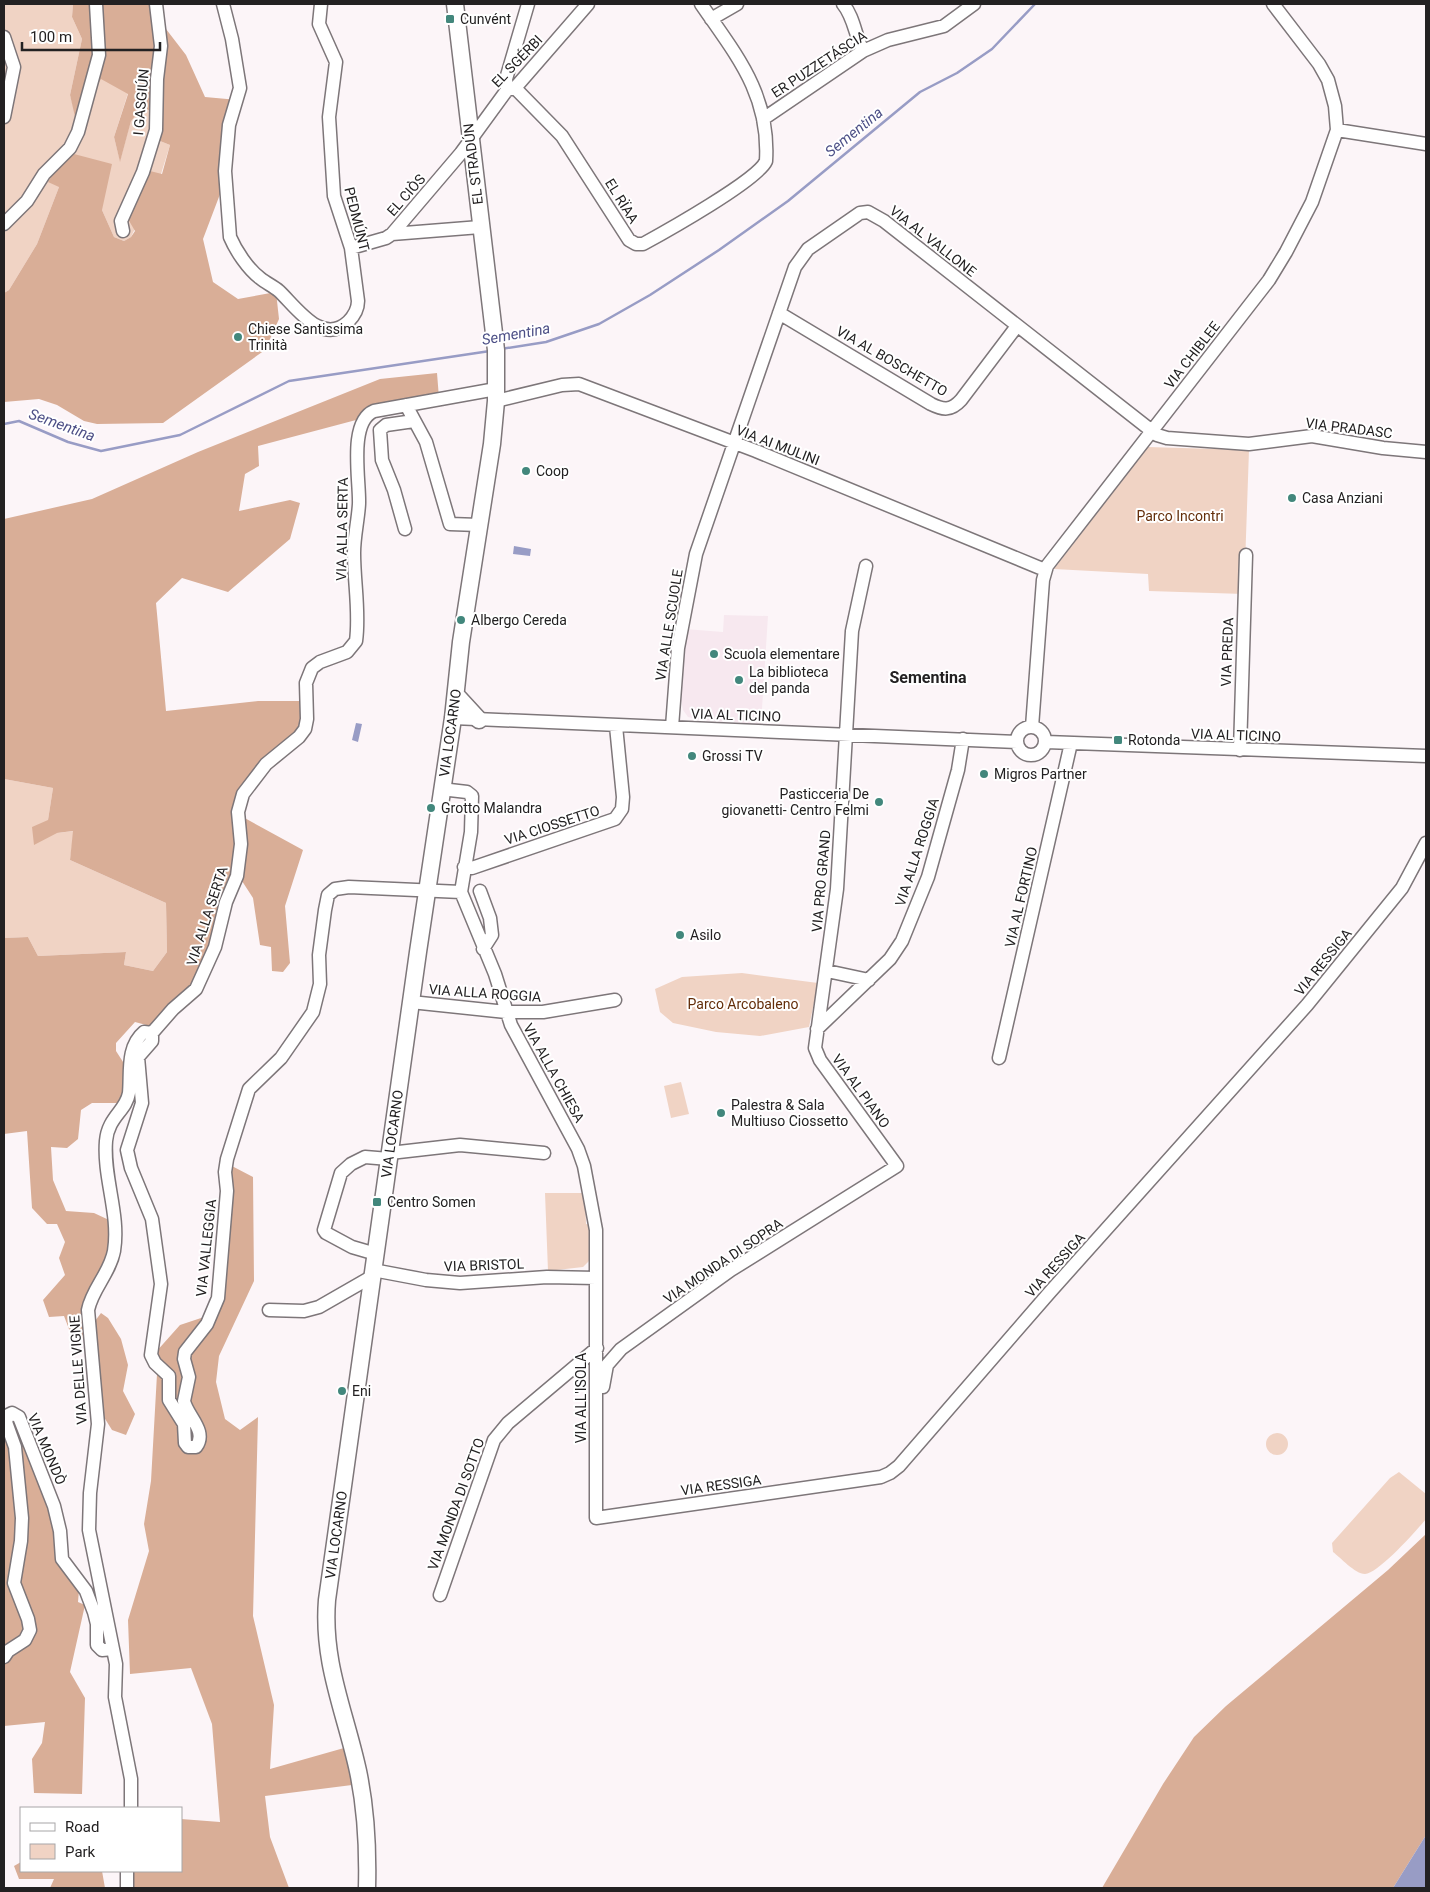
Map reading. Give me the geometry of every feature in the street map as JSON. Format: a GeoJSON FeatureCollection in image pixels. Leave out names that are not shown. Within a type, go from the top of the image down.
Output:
{"type":"FeatureCollection","features":[{"type":"Feature","properties":{"kind":"main road","name":"EL STRADÚN"},"geometry":{"type":"LineString","coordinates":[[455,4],[493,324],[496,389]]}},
{"type":"Feature","properties":{"kind":"main road","name":"VIA LOCARNO"},"geometry":{"type":"LineString","coordinates":[[367,1888],[367,1839],[362,1796],[355,1762],[333,1681],[326,1623],[328,1589],[426,892],[453,718],[461,642],[492,444],[496,389]]}},
{"type":"Feature","properties":{"kind":"main road"},"geometry":{"type":"LineString","coordinates":[[456,695],[479,720]]}},
{"type":"Feature","properties":{"kind":"street"},"geometry":{"type":"LineString","coordinates":[[4,224],[27,202],[44,174],[70,148],[78,132],[98,55],[96,4]]}},
{"type":"Feature","properties":{"kind":"street","name":"I GASGIÚN"},"geometry":{"type":"LineString","coordinates":[[123,232],[121,222],[143,172],[156,130],[160,46],[156,4]]}},
{"type":"Feature","properties":{"kind":"street","name":"PEDMÚNT"},"geometry":{"type":"LineString","coordinates":[[222,4],[232,38],[240,88],[229,125],[225,171],[228,226],[235,247],[259,278],[278,290],[314,324],[325,329],[336,328],[350,320],[358,306],[351,248],[334,196],[329,118],[336,62],[319,24],[321,4]]}},
{"type":"Feature","properties":{"kind":"street"},"geometry":{"type":"LineString","coordinates":[[511,89],[506,79],[528,4]]}},
{"type":"Feature","properties":{"kind":"street","name":"EL SGÉRBI"},"geometry":{"type":"LineString","coordinates":[[470,141],[511,89],[588,4]]}},
{"type":"Feature","properties":{"kind":"street"},"geometry":{"type":"LineString","coordinates":[[701,4],[750,77],[763,119]]}},
{"type":"Feature","properties":{"kind":"street"},"geometry":{"type":"LineString","coordinates":[[711,19],[737,4]]}},
{"type":"Feature","properties":{"kind":"street"},"geometry":{"type":"LineString","coordinates":[[843,4],[851,17],[855,34],[863,51]]}},
{"type":"Feature","properties":{"kind":"street","name":"ER PUZZETÁSCIA"},"geometry":{"type":"LineString","coordinates":[[763,119],[863,51],[888,40],[944,26],[974,4]]}},
{"type":"Feature","properties":{"kind":"street","name":"VIA CHIBLEE"},"geometry":{"type":"LineString","coordinates":[[1045,570],[1269,280],[1312,202],[1337,130],[1335,106],[1328,80],[1306,46],[1273,4]]}},
{"type":"Feature","properties":{"kind":"street"},"geometry":{"type":"LineString","coordinates":[[4,37],[14,67],[4,117]]}},
{"type":"Feature","properties":{"kind":"street","name":"EL RÏAA"},"geometry":{"type":"LineString","coordinates":[[511,89],[562,136],[625,235],[636,244],[643,244],[686,221],[764,165],[766,157],[763,119]]}},
{"type":"Feature","properties":{"kind":"street"},"geometry":{"type":"LineString","coordinates":[[1337,130],[1426,144]]}},
{"type":"Feature","properties":{"kind":"street","name":"EL CIÒS"},"geometry":{"type":"LineString","coordinates":[[351,248],[386,238],[392,234],[470,141]]}},
{"type":"Feature","properties":{"kind":"street","name":"VIA AL VALLONE"},"geometry":{"type":"LineString","coordinates":[[734,444],[795,267],[801,256],[848,219],[866,212],[884,221],[1151,431]]}},
{"type":"Feature","properties":{"kind":"street"},"geometry":{"type":"LineString","coordinates":[[392,234],[480,226]]}},
{"type":"Feature","properties":{"kind":"street","name":"VIA AL BOSCHETTO"},"geometry":{"type":"LineString","coordinates":[[779,313],[931,404],[947,409],[953,408],[961,400],[1017,326]]}},
{"type":"Feature","properties":{"kind":"street","name":"VIA AI MULINI"},"geometry":{"type":"LineString","coordinates":[[496,389],[579,384],[891,505],[1045,570]]}},
{"type":"Feature","properties":{"kind":"street","name":"VIA ALLA SERTA"},"geometry":{"type":"LineString","coordinates":[[130,1069],[136,1041],[144,1032],[152,1033],[172,1009],[196,989],[212,954],[226,902],[237,876],[240,844],[238,812],[243,794],[266,764],[299,737],[304,729],[307,719],[306,683],[312,668],[320,662],[348,652],[355,646],[358,618],[354,538],[360,502],[357,472],[361,425],[365,417],[372,412],[496,389]]}},
{"type":"Feature","properties":{"kind":"street"},"geometry":{"type":"LineString","coordinates":[[406,405],[431,456],[450,524],[479,525]]}},
{"type":"Feature","properties":{"kind":"street"},"geometry":{"type":"LineString","coordinates":[[405,529],[394,490],[382,460],[380,430],[386,425],[414,421]]}},
{"type":"Feature","properties":{"kind":"street","name":"VIA PRADASC"},"geometry":{"type":"LineString","coordinates":[[1151,431],[1168,438],[1249,444],[1312,436],[1384,448],[1426,452]]}},
{"type":"Feature","properties":{"kind":"street","name":"VIA ALLE SCUOLE"},"geometry":{"type":"LineString","coordinates":[[672,727],[678,648],[690,578],[696,554],[734,444]]}},
{"type":"Feature","properties":{"kind":"street","name":"VIA PREDA"},"geometry":{"type":"LineString","coordinates":[[1240,750],[1246,555]]}},
{"type":"Feature","properties":{"kind":"street","name":"VIA PRO GRAND"},"geometry":{"type":"LineString","coordinates":[[816,1029],[827,971],[839,865],[852,631],[866,566]]}},
{"type":"Feature","properties":{"kind":"street"},"geometry":{"type":"LineString","coordinates":[[1032,726],[1045,570]]}},
{"type":"Feature","properties":{"kind":"street","name":"VIA AL TICINO"},"geometry":{"type":"LineString","coordinates":[[453,718],[1017,742]]}},
{"type":"Feature","properties":{"kind":"street","name":"VIA CIOSSETTO"},"geometry":{"type":"LineString","coordinates":[[464,867],[472,868],[615,819],[622,809],[623,797],[616,726]]}},
{"type":"Feature","properties":{"kind":"street"},"geometry":{"type":"LineString","coordinates":[[1032,726],[1042,731],[1046,742],[1040,752],[1032,755],[1021,750],[1017,742],[1021,731],[1032,726]]}},
{"type":"Feature","properties":{"kind":"street","name":"VIA ALLA ROGGIA"},"geometry":{"type":"LineString","coordinates":[[816,1029],[869,980],[899,947],[928,877],[958,770],[963,740]]}},
{"type":"Feature","properties":{"kind":"street","name":"VIA AL TICINO"},"geometry":{"type":"LineString","coordinates":[[1046,742],[1426,756]]}},
{"type":"Feature","properties":{"kind":"street","name":"VIA AL FORTINO"},"geometry":{"type":"LineString","coordinates":[[999,1058],[1071,744]]}},
{"type":"Feature","properties":{"kind":"street"},"geometry":{"type":"LineString","coordinates":[[426,892],[460,892],[471,832],[472,794],[441,789]]}},
{"type":"Feature","properties":{"kind":"street","name":"VIA RESSIGA"},"geometry":{"type":"LineString","coordinates":[[596,1518],[881,1477],[894,1471],[1050,1292],[1307,1005],[1402,888],[1426,843]]}},
{"type":"Feature","properties":{"kind":"street","name":"VIA VALLEGGIA"},"geometry":{"type":"LineString","coordinates":[[152,1033],[152,1041],[138,1057],[142,1103],[139,1120],[128,1145],[128,1157],[152,1219],[161,1284],[151,1354],[156,1363],[169,1376],[169,1400],[184,1424],[186,1445],[193,1448],[199,1443],[199,1436],[195,1421],[185,1405],[184,1397],[189,1377],[184,1356],[186,1348],[207,1324],[218,1298],[227,1191],[225,1167],[249,1089],[282,1058],[313,1012],[320,984],[320,945],[328,895],[335,889],[343,887],[426,892]]}},
{"type":"Feature","properties":{"kind":"street"},"geometry":{"type":"LineString","coordinates":[[480,891],[490,918],[492,935],[483,949]]}},
{"type":"Feature","properties":{"kind":"street","name":"VIA ALLA CHIESA"},"geometry":{"type":"LineString","coordinates":[[460,892],[495,974],[506,1012],[535,1074],[567,1126],[584,1166],[596,1222],[596,1278]]}},
{"type":"Feature","properties":{"kind":"street"},"geometry":{"type":"LineString","coordinates":[[827,971],[869,980]]}},
{"type":"Feature","properties":{"kind":"street","name":"VIA ALLA ROGGIA"},"geometry":{"type":"LineString","coordinates":[[411,1002],[506,1012],[553,1012],[615,1000]]}},
{"type":"Feature","properties":{"kind":"street","name":"VIA AL PIANO"},"geometry":{"type":"LineString","coordinates":[[816,1029],[817,1056],[897,1166]]}},
{"type":"Feature","properties":{"kind":"street","name":"VIA DELLE VIGNE"},"geometry":{"type":"LineString","coordinates":[[130,1069],[128,1097],[110,1124],[106,1144],[107,1174],[116,1230],[114,1252],[88,1310],[98,1424],[90,1493],[89,1523],[117,1669],[115,1697],[131,1779],[131,1807]]}},
{"type":"Feature","properties":{"kind":"street"},"geometry":{"type":"LineString","coordinates":[[389,1156],[460,1145],[544,1153]]}},
{"type":"Feature","properties":{"kind":"street","name":"VIA BRISTOL"},"geometry":{"type":"LineString","coordinates":[[389,1156],[365,1157],[351,1164],[341,1173],[324,1230],[326,1233],[352,1247],[374,1267],[426,1280],[460,1283],[547,1277],[596,1278]]}},
{"type":"Feature","properties":{"kind":"street","name":"VIA MONDA DI SOPRA"},"geometry":{"type":"LineString","coordinates":[[596,1402],[602,1397],[605,1370],[616,1352],[731,1270],[897,1166]]}},
{"type":"Feature","properties":{"kind":"street"},"geometry":{"type":"LineString","coordinates":[[269,1310],[304,1311],[319,1307],[374,1267]]}},
{"type":"Feature","properties":{"kind":"street","name":"VIA ALL'ISOLA"},"geometry":{"type":"LineString","coordinates":[[596,1278],[596,1518]]}},
{"type":"Feature","properties":{"kind":"street","name":"VIA MONDA DI SOTTO"},"geometry":{"type":"LineString","coordinates":[[440,1595],[494,1440],[508,1423],[596,1348]]}},
{"type":"Feature","properties":{"kind":"street","name":"VIA MONDÒ"},"geometry":{"type":"LineString","coordinates":[[4,1657],[8,1651],[25,1640],[30,1630],[28,1619],[14,1583],[22,1523],[15,1447],[6,1422],[8,1415],[12,1413],[17,1415],[20,1420],[51,1498],[60,1531],[64,1564],[88,1596],[96,1619],[96,1645],[102,1650],[113,1649]]}},
{"type":"Feature","properties":{"kind":"street"},"geometry":{"type":"LineString","coordinates":[[127,1872],[127,1888]]}},
{"type":"Feature","properties":{"kind":"shaded area"},"geometry":{"type":"Polygon","coordinates":[[[73,4],[156,4],[156,16],[186,55],[205,97],[238,100],[225,181],[203,239],[213,282],[238,299],[276,292],[279,319],[265,350],[163,423],[97,424],[84,421],[57,405],[39,399],[4,402],[4,293],[9,290],[37,244],[59,187],[48,182],[55,171],[74,154],[112,164],[102,210],[114,237],[124,241],[131,237],[135,231],[128,219],[150,171],[162,174],[170,145],[160,141],[161,114],[142,108],[131,121],[120,162],[114,137],[128,94],[101,79],[76,121],[70,95],[82,39],[72,17],[73,4]]]}},
{"type":"Feature","properties":{"kind":"shaded area"},"geometry":{"type":"Polygon","coordinates":[[[437,373],[439,398],[258,446],[259,466],[245,474],[239,511],[290,500],[300,503],[290,539],[228,592],[182,578],[156,603],[166,711],[258,701],[303,701],[300,730],[253,775],[241,816],[303,850],[285,906],[290,963],[283,972],[272,971],[271,947],[260,945],[253,898],[242,881],[228,879],[212,946],[196,979],[182,997],[156,1023],[150,1026],[135,1022],[116,1043],[116,1051],[125,1065],[123,1103],[92,1103],[81,1110],[78,1139],[67,1148],[51,1147],[53,1180],[66,1211],[94,1213],[109,1220],[111,1243],[86,1337],[74,1342],[64,1316],[49,1317],[43,1300],[65,1275],[59,1258],[65,1242],[57,1224],[47,1224],[32,1208],[27,1131],[4,1134],[4,938],[28,937],[38,956],[126,952],[124,965],[153,971],[167,952],[166,903],[70,860],[73,831],[57,833],[34,845],[32,827],[48,820],[53,788],[4,779],[4,519],[92,499],[198,452],[380,379],[437,373]]]}},
{"type":"Feature","properties":{"kind":"shaded area"},"geometry":{"type":"Polygon","coordinates":[[[724,615],[768,616],[761,724],[701,720],[688,717],[683,710],[680,694],[685,629],[723,632],[724,615]]]}},
{"type":"Feature","properties":{"kind":"shaded area"},"geometry":{"type":"Polygon","coordinates":[[[230,1165],[253,1177],[254,1281],[219,1356],[216,1382],[225,1419],[240,1430],[258,1417],[253,1616],[274,1705],[270,1769],[344,1748],[352,1785],[265,1796],[270,1837],[289,1888],[126,1888],[129,1872],[182,1872],[182,1819],[220,1822],[212,1724],[191,1668],[130,1674],[128,1620],[149,1551],[144,1524],[151,1481],[157,1374],[152,1361],[155,1353],[180,1325],[216,1313],[230,1165]]]}},
{"type":"Feature","properties":{"kind":"shaded area"},"geometry":{"type":"Polygon","coordinates":[[[101,1313],[108,1318],[121,1339],[128,1365],[123,1391],[135,1414],[126,1435],[112,1430],[102,1414],[95,1321],[101,1313]]]}},
{"type":"Feature","properties":{"kind":"shaded area"},"geometry":{"type":"Polygon","coordinates":[[[13,1418],[45,1495],[53,1522],[58,1561],[79,1590],[78,1602],[85,1605],[70,1672],[85,1698],[82,1794],[34,1793],[32,1759],[42,1743],[45,1722],[4,1726],[4,1433],[11,1425],[13,1418]]]}},
{"type":"Feature","properties":{"kind":"shaded area"},"geometry":{"type":"Polygon","coordinates":[[[1426,1534],[1426,1835],[1393,1888],[1102,1888],[1163,1784],[1194,1737],[1226,1706],[1388,1570],[1426,1534]]]}},
{"type":"Feature","properties":{"kind":"shaded area"},"geometry":{"type":"Polygon","coordinates":[[[20,1863],[20,1872],[102,1872],[105,1888],[50,1888],[54,1879],[19,1879],[14,1866],[20,1863]]]}},
{"type":"Feature","properties":{"kind":"green space"},"geometry":{"type":"Polygon","coordinates":[[[4,4],[73,4],[72,17],[82,39],[70,95],[77,120],[101,78],[128,93],[114,137],[120,161],[131,120],[142,108],[161,114],[160,141],[170,145],[161,174],[131,237],[124,241],[114,237],[102,210],[59,187],[37,244],[9,290],[4,293],[4,4]]]}},
{"type":"Feature","properties":{"kind":"green space","name":"Parco Incontri"},"geometry":{"type":"Polygon","coordinates":[[[1148,447],[1249,450],[1244,594],[1149,591],[1148,574],[1054,569],[1148,447]]]}},
{"type":"Feature","properties":{"kind":"green space"},"geometry":{"type":"Polygon","coordinates":[[[4,779],[53,788],[48,820],[57,833],[74,831],[70,860],[166,903],[167,952],[153,971],[124,965],[126,952],[38,956],[28,937],[4,938],[4,779]]]}},
{"type":"Feature","properties":{"kind":"green space","name":"Parco Arcobaleno"},"geometry":{"type":"Polygon","coordinates":[[[742,973],[818,983],[809,1027],[760,1036],[716,1032],[673,1023],[660,1012],[655,989],[682,977],[742,973]]]}},
{"type":"Feature","properties":{"kind":"green space"},"geometry":{"type":"Polygon","coordinates":[[[681,1082],[689,1114],[671,1118],[664,1086],[681,1082]]]}},
{"type":"Feature","properties":{"kind":"green space"},"geometry":{"type":"Polygon","coordinates":[[[545,1193],[585,1193],[586,1224],[591,1225],[589,1261],[583,1267],[548,1271],[545,1193]]]}},
{"type":"Feature","properties":{"kind":"green space"},"geometry":{"type":"Polygon","coordinates":[[[1277,1433],[1285,1436],[1288,1444],[1285,1452],[1277,1455],[1269,1452],[1266,1444],[1269,1436],[1277,1433]]]}},
{"type":"Feature","properties":{"kind":"green space"},"geometry":{"type":"Polygon","coordinates":[[[1399,1472],[1426,1494],[1426,1519],[1379,1567],[1365,1574],[1361,1573],[1333,1552],[1332,1543],[1390,1478],[1399,1472]]]}},
{"type":"Feature","properties":{"kind":"water"},"geometry":{"type":"Polygon","coordinates":[[[514,546],[531,549],[530,556],[513,554],[514,546]]]}},
{"type":"Feature","properties":{"kind":"water"},"geometry":{"type":"Polygon","coordinates":[[[356,723],[362,724],[358,742],[352,740],[356,723]]]}},
{"type":"Feature","properties":{"kind":"water"},"geometry":{"type":"Polygon","coordinates":[[[1426,1835],[1426,1888],[1393,1888],[1426,1835]]]}},
{"type":"Feature","properties":{"kind":"waterway","name":"Sementina"},"geometry":{"type":"LineString","coordinates":[[501,349],[546,342],[599,324],[650,295],[719,250],[788,201],[920,92],[957,73],[992,49],[1035,4]]}},
{"type":"Feature","properties":{"kind":"waterway","name":"Sementina"},"geometry":{"type":"LineString","coordinates":[[4,424],[19,421],[68,442],[101,451],[180,435],[289,381],[490,351]]}},
{"type":"Feature","properties":{"kind":"place","name":"Cunvént"},"geometry":{"type":"Point","coordinates":[450,19]}},
{"type":"Feature","properties":{"kind":"place","name":"Chiese Santissima Trinità"},"geometry":{"type":"Point","coordinates":[238,337]}},
{"type":"Feature","properties":{"kind":"place","name":"Coop"},"geometry":{"type":"Point","coordinates":[526,471]}},
{"type":"Feature","properties":{"kind":"place","name":"Casa Anziani"},"geometry":{"type":"Point","coordinates":[1292,498]}},
{"type":"Feature","properties":{"kind":"place","name":"Albergo Cereda"},"geometry":{"type":"Point","coordinates":[461,620]}},
{"type":"Feature","properties":{"kind":"place","name":"Scuola elementare"},"geometry":{"type":"Point","coordinates":[714,654]}},
{"type":"Feature","properties":{"kind":"place","name":"La biblioteca del panda"},"geometry":{"type":"Point","coordinates":[739,680]}},
{"type":"Feature","properties":{"kind":"place","name":"Rotonda"},"geometry":{"type":"Point","coordinates":[1118,740]}},
{"type":"Feature","properties":{"kind":"place","name":"Grossi TV"},"geometry":{"type":"Point","coordinates":[692,756]}},
{"type":"Feature","properties":{"kind":"place","name":"Migros Partner"},"geometry":{"type":"Point","coordinates":[984,774]}},
{"type":"Feature","properties":{"kind":"place","name":"Pasticceria De giovanetti- Centro Felmi"},"geometry":{"type":"Point","coordinates":[879,802]}},
{"type":"Feature","properties":{"kind":"place","name":"Grotto Malandra"},"geometry":{"type":"Point","coordinates":[431,808]}},
{"type":"Feature","properties":{"kind":"place","name":"Asilo"},"geometry":{"type":"Point","coordinates":[680,935]}},
{"type":"Feature","properties":{"kind":"place","name":"Palestra & Sala Multiuso Ciossetto"},"geometry":{"type":"Point","coordinates":[721,1113]}},
{"type":"Feature","properties":{"kind":"place","name":"Centro Somen"},"geometry":{"type":"Point","coordinates":[377,1202]}},
{"type":"Feature","properties":{"kind":"place","name":"Eni"},"geometry":{"type":"Point","coordinates":[342,1391]}},
{"type":"Feature","properties":{"kind":"district","name":"Sementina"},"geometry":{"type":"Point","coordinates":[928,677]}}]}
